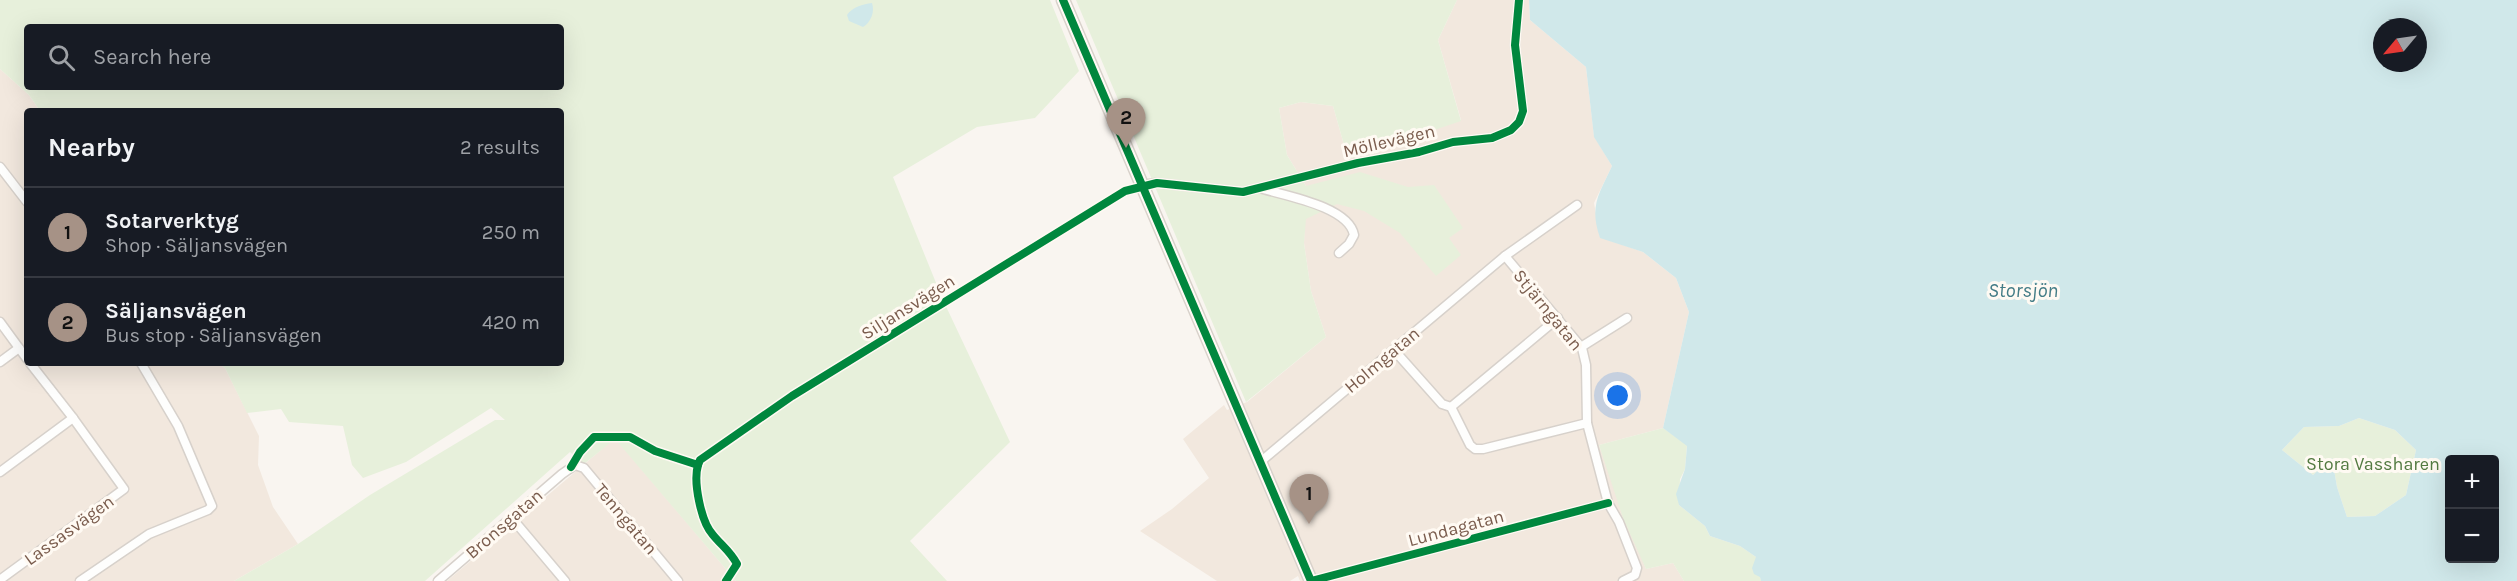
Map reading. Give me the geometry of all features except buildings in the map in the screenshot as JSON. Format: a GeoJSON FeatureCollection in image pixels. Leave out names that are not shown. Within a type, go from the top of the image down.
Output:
{"type":"FeatureCollection","features":[{"type":"Feature","properties":{"kind":"street"},"geometry":{"type":"LineString","coordinates":[[1063,0],[1311,581]]}},
{"type":"Feature","properties":{"kind":"street","name":"Möllevägen"},"geometry":{"type":"LineString","coordinates":[[1142,185],[1157,183],[1233,192],[1263,189],[1358,163],[1419,152],[1453,142],[1492,138],[1511,130],[1519,122],[1523,111],[1515,45],[1518,0]]}},
{"type":"Feature","properties":{"kind":"street"},"geometry":{"type":"LineString","coordinates":[[0,167],[24,197]]}},
{"type":"Feature","properties":{"kind":"street"},"geometry":{"type":"LineString","coordinates":[[1263,189],[1317,206],[1346,219],[1354,235],[1339,253]]}},
{"type":"Feature","properties":{"kind":"street","name":"Stjärngatan"},"geometry":{"type":"LineString","coordinates":[[1577,205],[1504,256],[1581,347],[1586,366],[1587,423],[1608,503],[1619,522],[1637,568],[1635,575],[1623,581]]}},
{"type":"Feature","properties":{"kind":"street","name":"Holmgatan"},"geometry":{"type":"LineString","coordinates":[[1259,463],[1504,256]]}},
{"type":"Feature","properties":{"kind":"street"},"geometry":{"type":"LineString","coordinates":[[1451,407],[1558,318]]}},
{"type":"Feature","properties":{"kind":"street"},"geometry":{"type":"LineString","coordinates":[[1581,347],[1627,318]]}},
{"type":"Feature","properties":{"kind":"street"},"geometry":{"type":"LineString","coordinates":[[0,322],[24,355]]}},
{"type":"Feature","properties":{"kind":"street"},"geometry":{"type":"LineString","coordinates":[[0,362],[19,348]]}},
{"type":"Feature","properties":{"kind":"street"},"geometry":{"type":"LineString","coordinates":[[1394,350],[1442,404],[1451,407],[1470,445],[1479,450],[1587,423]]}},
{"type":"Feature","properties":{"kind":"street","name":"Lassasvägen"},"geometry":{"type":"LineString","coordinates":[[1,579],[124,489],[32,366]]}},
{"type":"Feature","properties":{"kind":"street"},"geometry":{"type":"LineString","coordinates":[[80,581],[149,534],[208,510],[212,506],[178,426],[143,366]]}},
{"type":"Feature","properties":{"kind":"street"},"geometry":{"type":"LineString","coordinates":[[0,471],[73,418]]}},
{"type":"Feature","properties":{"kind":"street","name":"Tenngatan"},"geometry":{"type":"LineString","coordinates":[[571,467],[580,465],[584,468],[678,581]]}},
{"type":"Feature","properties":{"kind":"street","name":"Bronsgatan"},"geometry":{"type":"LineString","coordinates":[[438,581],[449,578],[511,517],[571,467]]}},
{"type":"Feature","properties":{"kind":"street","name":"Lundagatan"},"geometry":{"type":"LineString","coordinates":[[1311,581],[1608,503]]}},
{"type":"Feature","properties":{"kind":"street"},"geometry":{"type":"LineString","coordinates":[[511,517],[565,581]]}},
{"type":"Feature","properties":{"kind":"shaded area"},"geometry":{"type":"Polygon","coordinates":[[[1457,0],[1529,0],[1530,20],[1586,67],[1594,136],[1612,166],[1594,203],[1600,237],[1643,252],[1676,278],[1689,312],[1663,428],[1599,445],[1646,569],[1673,563],[1684,581],[1300,581],[1298,576],[1290,581],[1217,581],[1140,531],[1172,509],[1209,478],[1183,439],[1224,405],[1227,410],[1247,402],[1326,337],[1311,291],[1304,243],[1306,186],[1287,155],[1279,108],[1301,102],[1333,106],[1348,159],[1461,120],[1438,40],[1457,0]]]}},
{"type":"Feature","properties":{"kind":"shaded area"},"geometry":{"type":"Polygon","coordinates":[[[0,69],[29,95],[38,108],[24,108],[24,366],[222,366],[259,436],[258,465],[273,507],[298,544],[234,581],[0,581],[0,69]]]}},
{"type":"Feature","properties":{"kind":"shaded area"},"geometry":{"type":"Polygon","coordinates":[[[615,438],[736,581],[447,581],[615,438]]]}},
{"type":"Feature","properties":{"kind":"green space"},"geometry":{"type":"Polygon","coordinates":[[[0,0],[1050,0],[1079,71],[1035,118],[977,127],[893,177],[943,300],[1010,442],[910,541],[947,581],[736,581],[615,439],[584,464],[570,452],[425,581],[234,581],[298,544],[370,495],[495,420],[505,420],[491,408],[406,462],[363,478],[352,465],[343,426],[289,422],[281,409],[247,413],[222,366],[564,366],[564,108],[38,108],[29,95],[0,69],[0,0]]]}},
{"type":"Feature","properties":{"kind":"green space"},"geometry":{"type":"Polygon","coordinates":[[[1076,0],[1457,0],[1438,40],[1461,121],[1348,159],[1333,106],[1301,102],[1279,108],[1287,155],[1306,186],[1360,172],[1408,187],[1434,185],[1463,228],[1449,238],[1461,255],[1436,276],[1400,233],[1364,211],[1337,204],[1306,219],[1304,243],[1311,291],[1326,337],[1246,402],[1076,0]]]}},
{"type":"Feature","properties":{"kind":"green space","name":"Stora Vassharen"},"geometry":{"type":"Polygon","coordinates":[[[2359,418],[2395,430],[2416,450],[2406,495],[2375,516],[2347,517],[2337,487],[2332,458],[2313,475],[2282,450],[2304,427],[2339,426],[2359,418]]]}},
{"type":"Feature","properties":{"kind":"green space"},"geometry":{"type":"Polygon","coordinates":[[[1663,428],[1687,445],[1685,469],[1680,479],[1679,505],[1705,526],[1710,536],[1740,546],[1756,557],[1761,581],[1684,581],[1673,563],[1646,569],[1623,518],[1599,445],[1663,428]]]}},
{"type":"Feature","properties":{"kind":"water","name":"Storsjön"},"geometry":{"type":"Polygon","coordinates":[[[1529,0],[2517,0],[2517,581],[1761,581],[1752,568],[1756,557],[1740,546],[1710,536],[1705,526],[1679,505],[1676,494],[1685,469],[1687,446],[1663,428],[1689,312],[1676,278],[1643,252],[1600,238],[1595,217],[1597,200],[1612,166],[1594,137],[1586,67],[1530,20],[1529,0]],[[2359,418],[2339,426],[2304,427],[2282,450],[2313,475],[2332,458],[2337,487],[2347,517],[2375,516],[2406,495],[2416,450],[2395,430],[2359,418]]]}},
{"type":"Feature","properties":{"kind":"water"},"geometry":{"type":"Polygon","coordinates":[[[872,3],[873,13],[866,25],[863,27],[849,21],[847,15],[852,10],[872,3]]]}},
{"type":"Feature","properties":{"kind":"cycle path"},"geometry":{"type":"LineString","coordinates":[[1063,0],[1311,581],[1608,503]]}},
{"type":"Feature","properties":{"kind":"cycle path","name":"Siljansvägen"},"geometry":{"type":"LineString","coordinates":[[571,467],[580,452],[594,437],[630,437],[655,451],[698,465],[700,460],[792,396],[1125,191],[1157,183],[1243,192],[1358,163],[1419,152],[1453,142],[1492,138],[1511,130],[1519,122],[1523,111],[1515,45],[1519,0]]}},
{"type":"Feature","properties":{"kind":"cycle path"},"geometry":{"type":"LineString","coordinates":[[698,465],[697,491],[705,521],[713,535],[737,564],[726,581]]}},
{"type":"Feature","properties":{"kind":"place","name":"Säljansvägen"},"geometry":{"type":"Point","coordinates":[1126,148]}},
{"type":"Feature","properties":{"kind":"place","name":"Sotarverktyg"},"geometry":{"type":"Point","coordinates":[1309,524]}}]}
